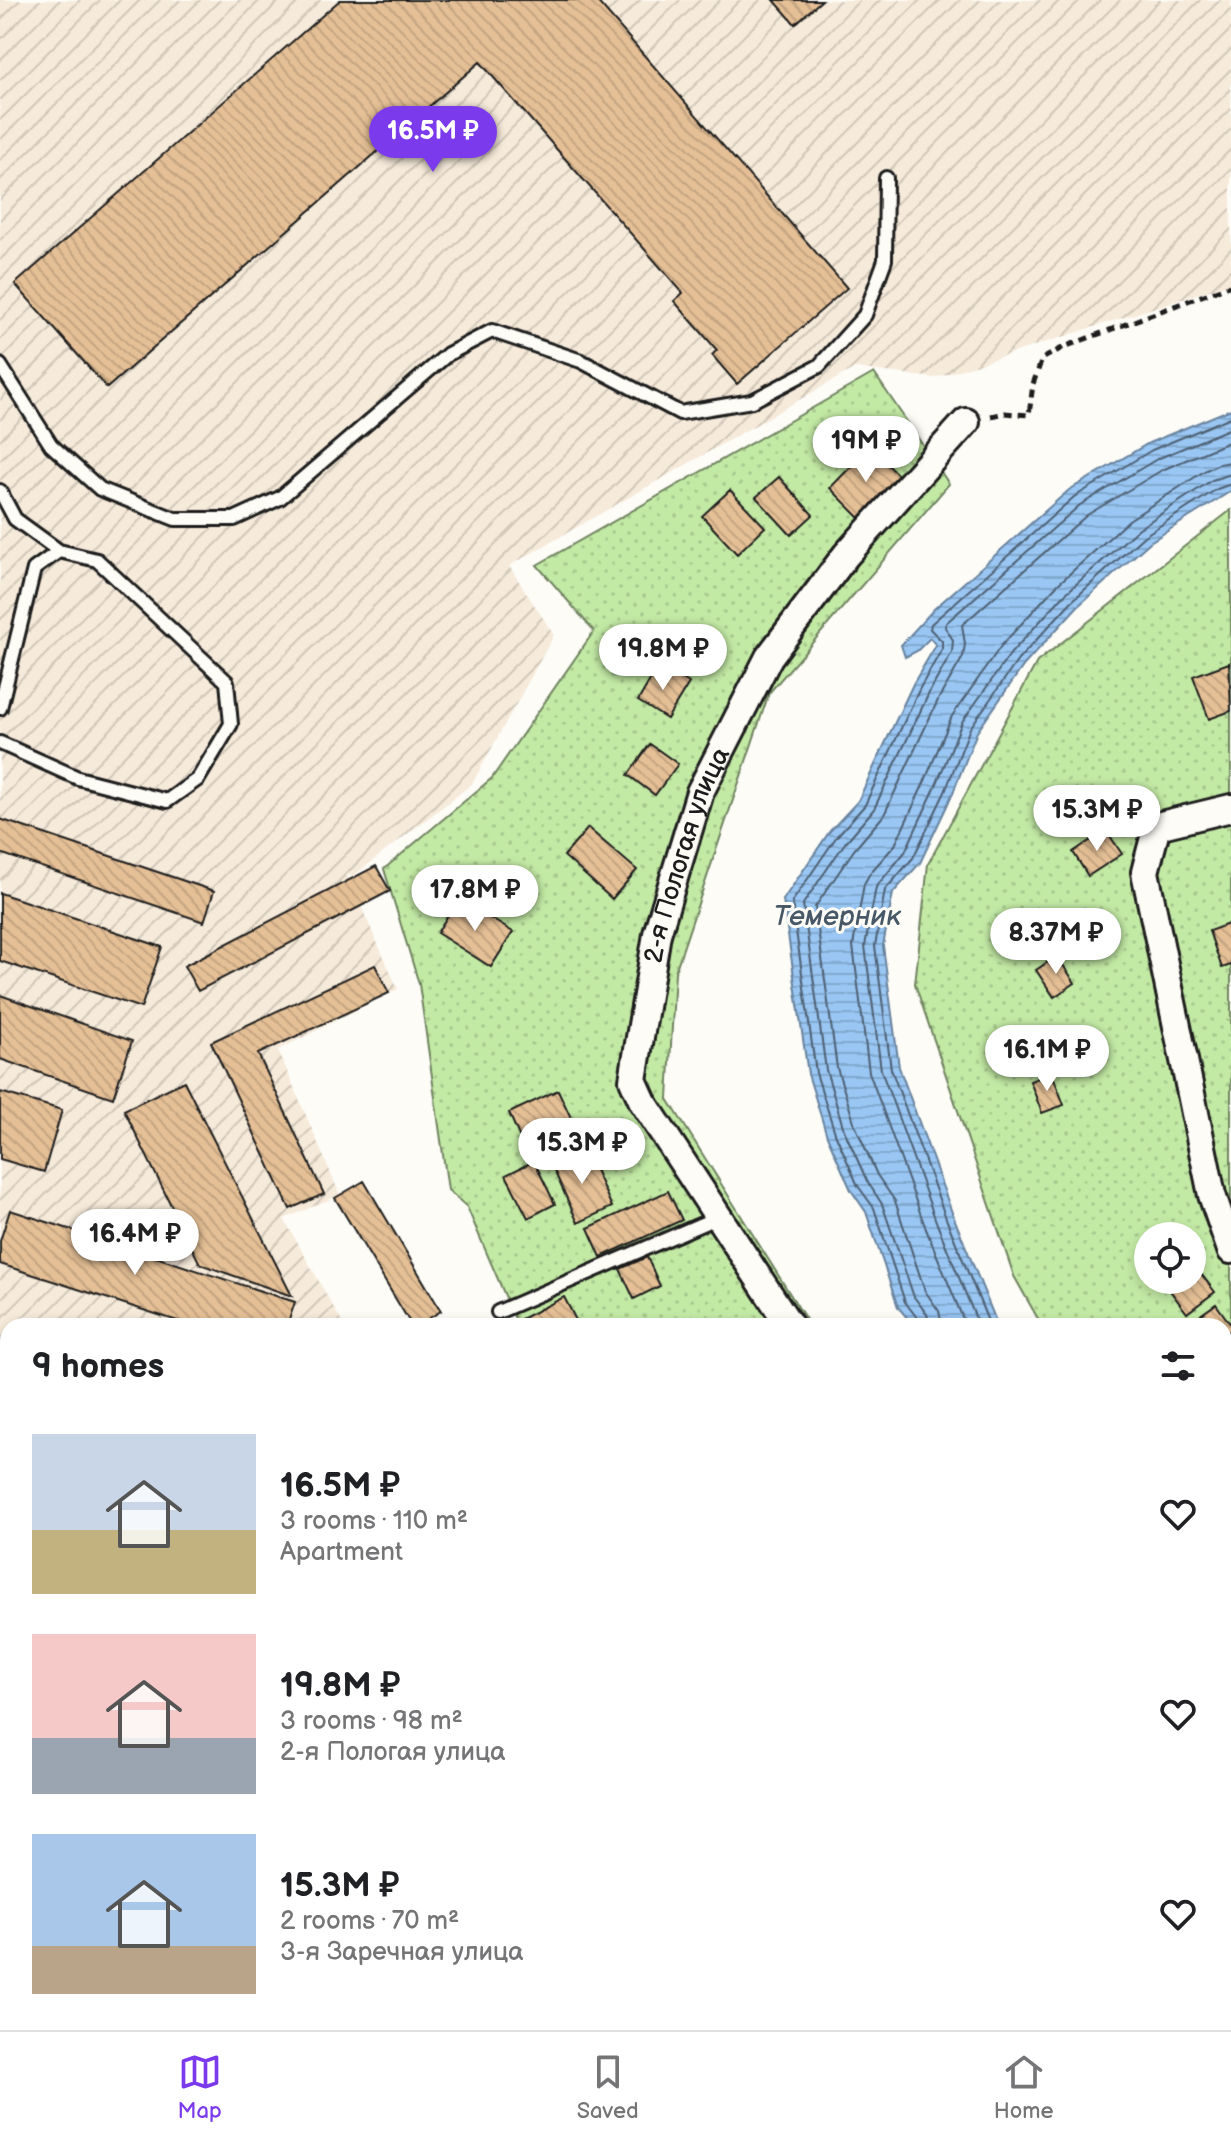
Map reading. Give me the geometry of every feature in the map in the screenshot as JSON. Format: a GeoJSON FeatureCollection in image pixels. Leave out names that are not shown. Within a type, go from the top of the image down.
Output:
{"type":"FeatureCollection","features":[{"type":"Feature","properties":{"kind":"street","name":"2-я Пологая улица"},"geometry":{"type":"LineString","coordinates":[[785,1318],[643,1102],[633,1080],[657,934],[700,792],[769,657],[846,555],[966,422]]}},
{"type":"Feature","properties":{"kind":"street"},"geometry":{"type":"LineString","coordinates":[[1231,808],[1157,826],[1145,872],[1212,1195],[1231,1250]]}},
{"type":"Feature","properties":{"kind":"lane"},"geometry":{"type":"LineString","coordinates":[[0,365],[51,445],[100,489],[175,519],[234,519],[280,498],[448,354],[492,331],[581,361],[680,413],[752,401],[819,366],[865,315],[885,260],[886,178]]}},
{"type":"Feature","properties":{"kind":"lane"},"geometry":{"type":"LineString","coordinates":[[0,491],[15,519],[59,551],[97,560],[227,682],[231,724],[198,779],[167,801],[78,778],[0,743]]}},
{"type":"Feature","properties":{"kind":"lane"},"geometry":{"type":"LineString","coordinates":[[0,708],[34,569],[59,551]]}},
{"type":"Feature","properties":{"kind":"lane"},"geometry":{"type":"LineString","coordinates":[[498,1312],[718,1217]]}},
{"type":"Feature","properties":{"kind":"path"},"geometry":{"type":"LineString","coordinates":[[966,422],[1005,413],[1029,415],[1033,384],[1042,359],[1064,347],[1231,285]]}},
{"type":"Feature","properties":{"kind":"shaded area"},"geometry":{"type":"Polygon","coordinates":[[[0,0],[1231,0],[1231,283],[934,378],[855,368],[509,566],[554,635],[472,784],[353,876],[347,875],[398,989],[278,1050],[340,1195],[284,1219],[340,1318],[0,1318],[0,0]]]}},
{"type":"Feature","properties":{"kind":"green space"},"geometry":{"type":"Polygon","coordinates":[[[874,373],[949,484],[769,693],[675,972],[668,1099],[805,1318],[515,1318],[467,1207],[448,1190],[419,984],[384,869],[492,778],[594,631],[537,565],[874,373]]]}},
{"type":"Feature","properties":{"kind":"green space"},"geometry":{"type":"Polygon","coordinates":[[[1231,510],[1231,1318],[1038,1318],[1014,1276],[915,984],[928,864],[1037,662],[1231,510]]]}},
{"type":"Feature","properties":{"kind":"water","name":"Темерник"},"geometry":{"type":"Polygon","coordinates":[[[1231,409],[1231,491],[1150,542],[1077,607],[1024,665],[977,732],[920,863],[893,893],[883,946],[899,1067],[954,1218],[995,1318],[907,1318],[898,1307],[866,1212],[851,1190],[827,1136],[808,1074],[783,900],[830,831],[858,801],[913,684],[936,645],[930,638],[917,651],[905,657],[901,645],[934,609],[1069,490],[1149,443],[1231,409]]]}},
{"type":"Feature","properties":{"kind":"building"},"geometry":{"type":"Polygon","coordinates":[[[340,0],[596,0],[847,288],[737,384],[712,355],[717,350],[674,301],[683,293],[480,62],[107,388],[15,284],[340,0]]]}},
{"type":"Feature","properties":{"kind":"building"},"geometry":{"type":"Polygon","coordinates":[[[774,0],[822,0],[795,24],[774,0]]]}},
{"type":"Feature","properties":{"kind":"building"},"geometry":{"type":"Polygon","coordinates":[[[870,447],[902,479],[862,520],[830,488],[870,447]]]}},
{"type":"Feature","properties":{"kind":"building"},"geometry":{"type":"Polygon","coordinates":[[[779,477],[813,515],[791,535],[756,497],[779,477]]]}},
{"type":"Feature","properties":{"kind":"building"},"geometry":{"type":"Polygon","coordinates":[[[730,490],[765,527],[737,554],[702,516],[730,490]]]}},
{"type":"Feature","properties":{"kind":"building"},"geometry":{"type":"Polygon","coordinates":[[[1229,663],[1231,711],[1209,719],[1193,676],[1229,663]]]}},
{"type":"Feature","properties":{"kind":"building"},"geometry":{"type":"Polygon","coordinates":[[[659,665],[689,683],[667,719],[638,701],[659,665]]]}},
{"type":"Feature","properties":{"kind":"building"},"geometry":{"type":"Polygon","coordinates":[[[650,744],[678,764],[655,795],[628,775],[650,744]]]}},
{"type":"Feature","properties":{"kind":"building"},"geometry":{"type":"Polygon","coordinates":[[[0,819],[214,891],[204,922],[0,853],[0,819]]]}},
{"type":"Feature","properties":{"kind":"building"},"geometry":{"type":"Polygon","coordinates":[[[588,828],[637,870],[612,899],[564,856],[588,828]]]}},
{"type":"Feature","properties":{"kind":"building"},"geometry":{"type":"Polygon","coordinates":[[[1106,830],[1122,854],[1088,876],[1073,852],[1106,830]]]}},
{"type":"Feature","properties":{"kind":"building"},"geometry":{"type":"Polygon","coordinates":[[[376,866],[390,891],[198,991],[184,966],[376,866]]]}},
{"type":"Feature","properties":{"kind":"building"},"geometry":{"type":"Polygon","coordinates":[[[0,893],[162,947],[141,1008],[0,961],[0,893]]]}},
{"type":"Feature","properties":{"kind":"building"},"geometry":{"type":"Polygon","coordinates":[[[458,899],[513,932],[491,967],[437,933],[458,899]]]}},
{"type":"Feature","properties":{"kind":"building"},"geometry":{"type":"Polygon","coordinates":[[[1231,923],[1231,965],[1222,968],[1209,931],[1231,923]]]}},
{"type":"Feature","properties":{"kind":"building"},"geometry":{"type":"Polygon","coordinates":[[[1057,956],[1075,983],[1054,997],[1036,970],[1057,956]]]}},
{"type":"Feature","properties":{"kind":"building"},"geometry":{"type":"Polygon","coordinates":[[[375,965],[389,993],[258,1054],[324,1194],[290,1209],[211,1042],[375,965]]]}},
{"type":"Feature","properties":{"kind":"building"},"geometry":{"type":"Polygon","coordinates":[[[0,995],[132,1041],[113,1098],[0,1059],[0,995]]]}},
{"type":"Feature","properties":{"kind":"building"},"geometry":{"type":"Polygon","coordinates":[[[1052,1073],[1064,1105],[1042,1113],[1030,1081],[1052,1073]]]}},
{"type":"Feature","properties":{"kind":"building"},"geometry":{"type":"Polygon","coordinates":[[[184,1081],[292,1296],[200,1264],[124,1110],[184,1081]]]}},
{"type":"Feature","properties":{"kind":"building"},"geometry":{"type":"Polygon","coordinates":[[[558,1090],[572,1120],[522,1143],[509,1113],[558,1090]]]}},
{"type":"Feature","properties":{"kind":"building"},"geometry":{"type":"Polygon","coordinates":[[[0,1092],[62,1110],[44,1172],[0,1159],[0,1092]]]}},
{"type":"Feature","properties":{"kind":"building"},"geometry":{"type":"Polygon","coordinates":[[[586,1150],[612,1207],[578,1223],[552,1166],[586,1150]]]}},
{"type":"Feature","properties":{"kind":"building"},"geometry":{"type":"Polygon","coordinates":[[[534,1161],[555,1204],[528,1218],[506,1175],[534,1161]]]}},
{"type":"Feature","properties":{"kind":"building"},"geometry":{"type":"Polygon","coordinates":[[[364,1181],[441,1311],[429,1318],[407,1318],[335,1198],[364,1181]]]}},
{"type":"Feature","properties":{"kind":"building"},"geometry":{"type":"Polygon","coordinates":[[[668,1191],[682,1220],[601,1257],[588,1228],[668,1191]]]}},
{"type":"Feature","properties":{"kind":"building"},"geometry":{"type":"Polygon","coordinates":[[[10,1210],[295,1302],[290,1318],[168,1318],[0,1264],[0,1241],[10,1210]]]}},
{"type":"Feature","properties":{"kind":"building"},"geometry":{"type":"Polygon","coordinates":[[[647,1257],[660,1286],[634,1299],[620,1269],[647,1257]]]}},
{"type":"Feature","properties":{"kind":"building"},"geometry":{"type":"Polygon","coordinates":[[[1206,1280],[1215,1292],[1187,1313],[1173,1294],[1206,1294],[1206,1280]]]}},
{"type":"Feature","properties":{"kind":"building"},"geometry":{"type":"Polygon","coordinates":[[[564,1297],[575,1318],[523,1318],[564,1297]]]}},
{"type":"Feature","properties":{"kind":"building"},"geometry":{"type":"Polygon","coordinates":[[[1216,1304],[1226,1318],[1196,1318],[1216,1304]]]}}]}
